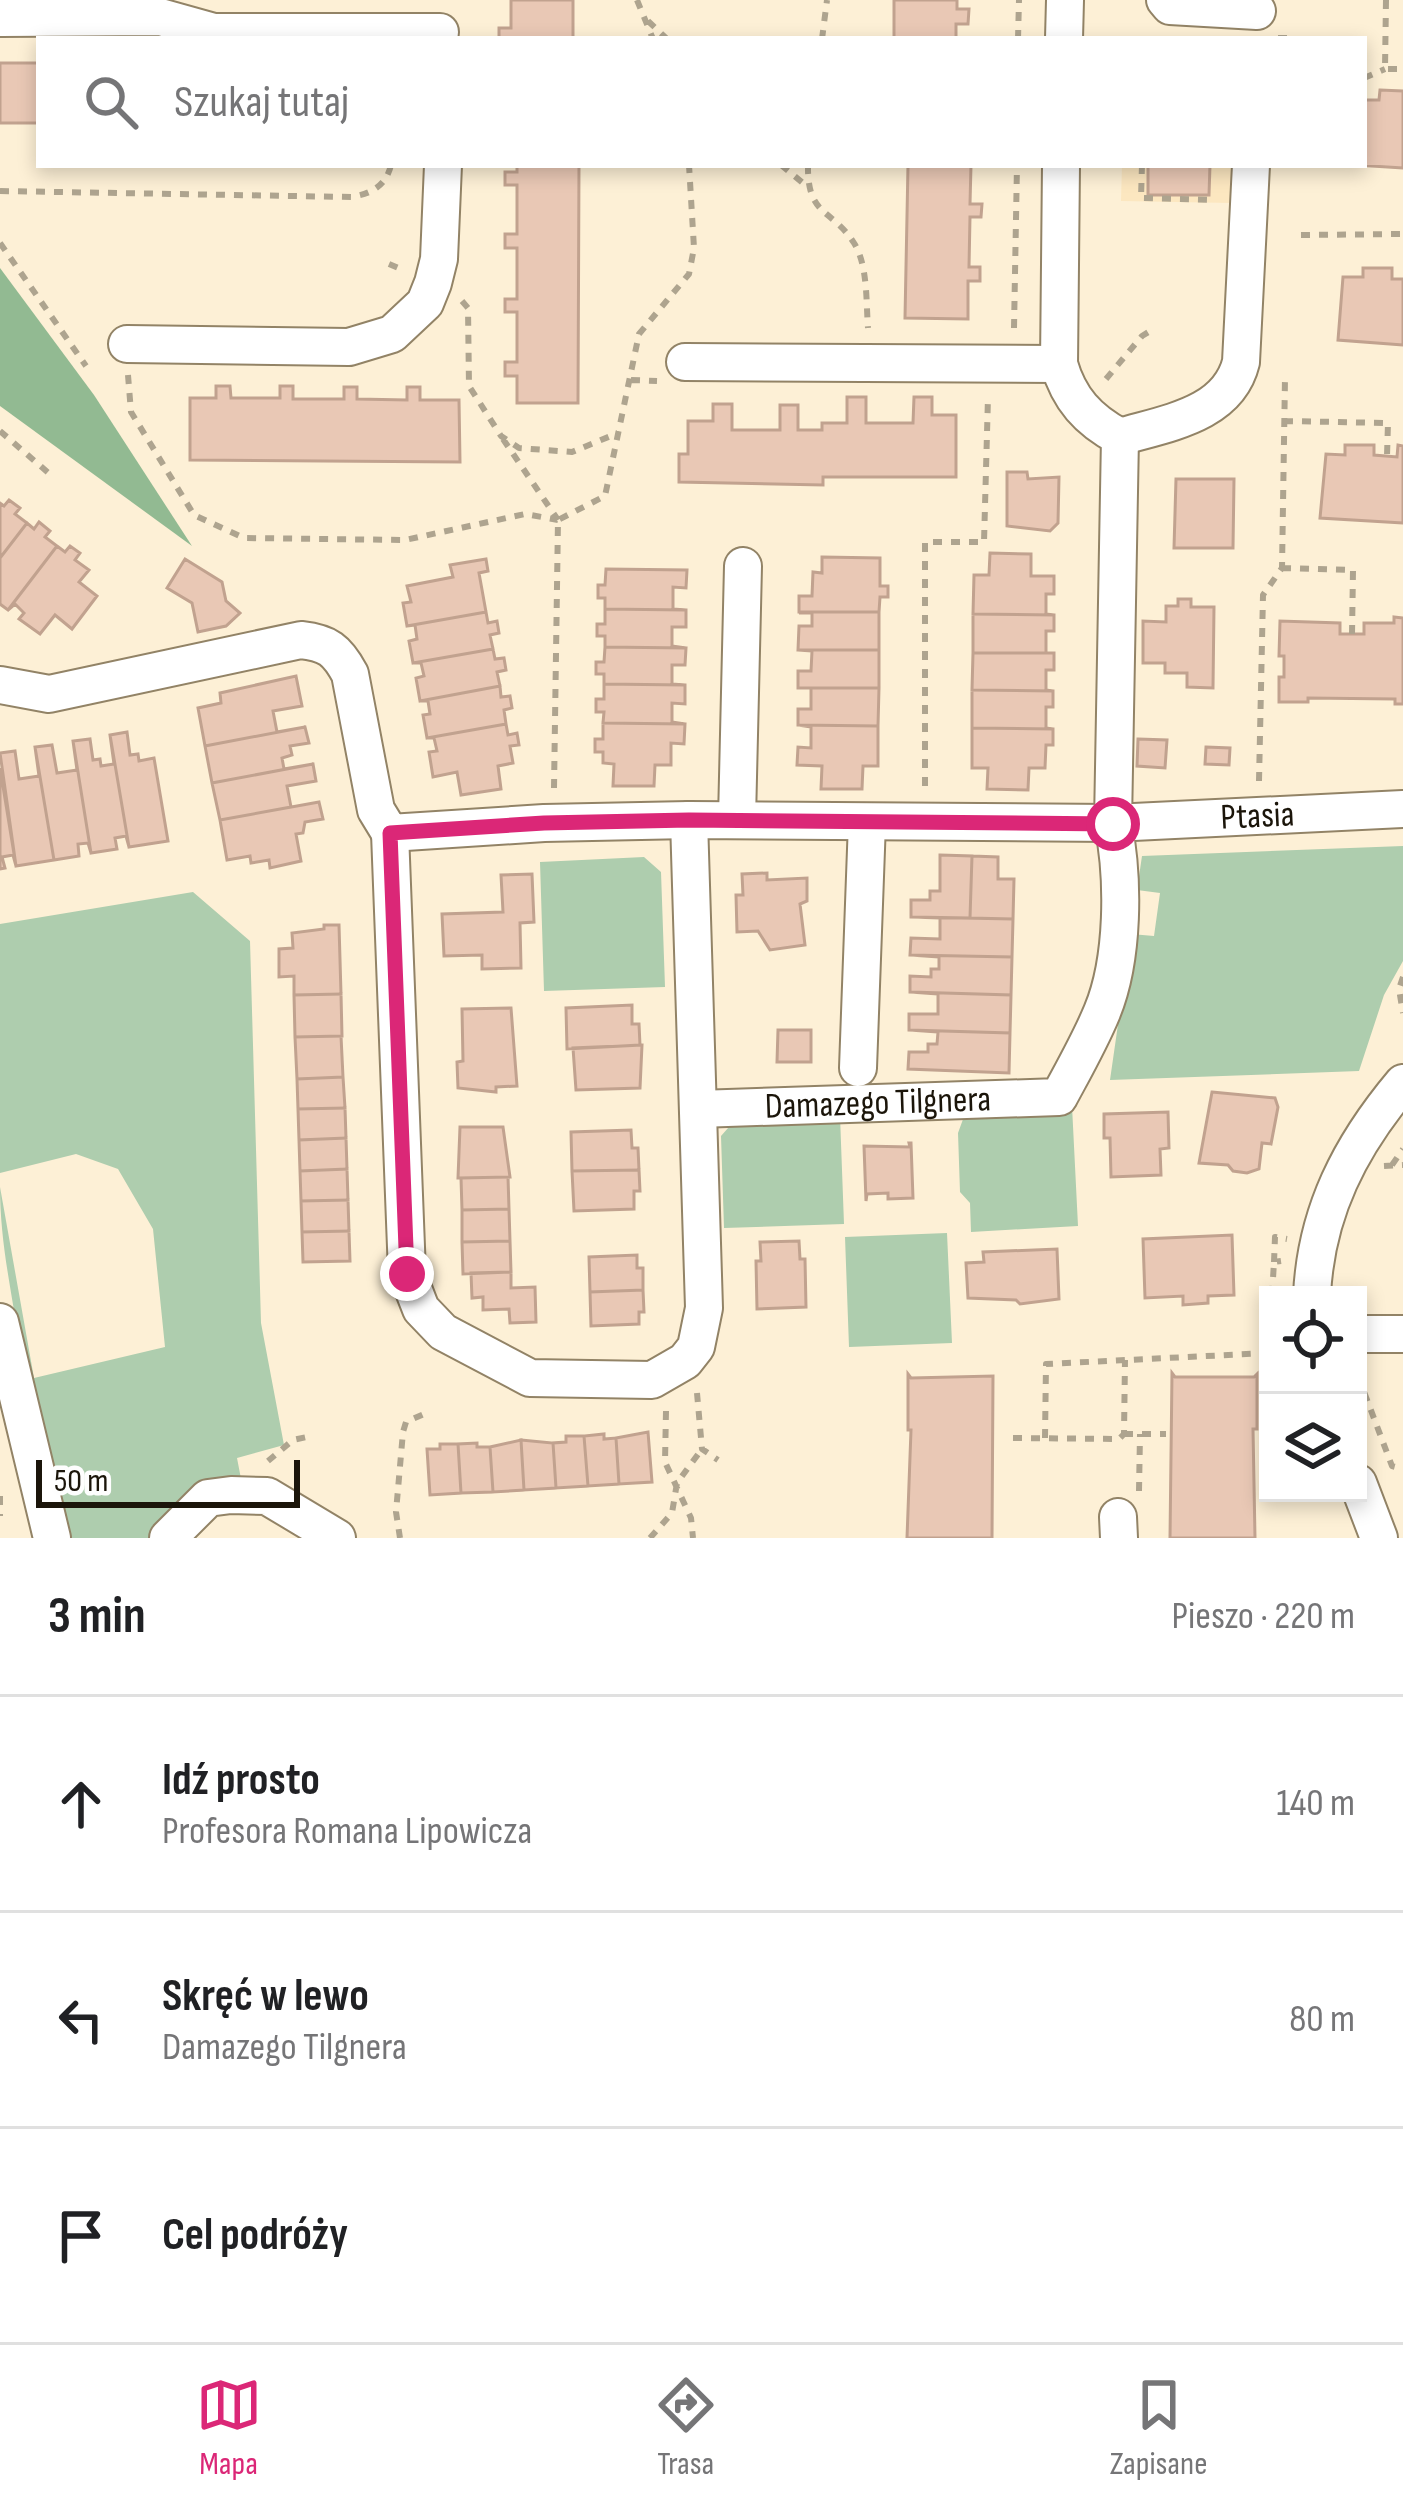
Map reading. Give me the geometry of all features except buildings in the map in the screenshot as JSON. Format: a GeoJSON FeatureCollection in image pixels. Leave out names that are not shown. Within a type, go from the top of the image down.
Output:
{"type":"FeatureCollection","features":[{"type":"Feature","properties":{"kind":"street"},"geometry":{"type":"LineString","coordinates":[[1064,36],[1065,0]]}},
{"type":"Feature","properties":{"kind":"street"},"geometry":{"type":"LineString","coordinates":[[1165,0],[1170,6],[1257,16]]}},
{"type":"Feature","properties":{"kind":"street"},"geometry":{"type":"LineString","coordinates":[[0,17],[160,17],[214,32],[440,24]]}},
{"type":"Feature","properties":{"kind":"street"},"geometry":{"type":"LineString","coordinates":[[127,355],[349,347],[392,334],[425,303],[433,284],[440,259],[443,168]]}},
{"type":"Feature","properties":{"kind":"street"},"geometry":{"type":"LineString","coordinates":[[1061,168],[1059,364],[1076,403],[1101,427],[1120,436],[1191,416],[1235,384],[1241,362],[1250,168]]}},
{"type":"Feature","properties":{"kind":"street"},"geometry":{"type":"LineString","coordinates":[[685,362],[872,365],[1001,376],[1059,364]]}},
{"type":"Feature","properties":{"kind":"street"},"geometry":{"type":"LineString","coordinates":[[1113,824],[1120,436]]}},
{"type":"Feature","properties":{"kind":"street"},"geometry":{"type":"LineString","coordinates":[[737,819],[743,566]]}},
{"type":"Feature","properties":{"kind":"street"},"geometry":{"type":"LineString","coordinates":[[0,685],[50,694],[301,640],[325,643],[339,654],[350,674],[376,810],[390,833],[407,1274],[421,1309],[460,1342],[530,1378],[652,1380],[696,1347],[704,1308],[689,820]]}},
{"type":"Feature","properties":{"kind":"street","name":"Ptasia"},"geometry":{"type":"LineString","coordinates":[[390,833],[544,823],[737,819],[1113,824],[1403,809]]}},
{"type":"Feature","properties":{"kind":"street"},"geometry":{"type":"LineString","coordinates":[[859,1068],[867,822]]}},
{"type":"Feature","properties":{"kind":"street","name":"Damazego Tilgnera"},"geometry":{"type":"LineString","coordinates":[[698,1108],[1059,1097],[1104,1007],[1120,927],[1113,824]]}},
{"type":"Feature","properties":{"kind":"street"},"geometry":{"type":"LineString","coordinates":[[1313,1286],[1322,1221],[1331,1194],[1353,1150],[1403,1083]]}},
{"type":"Feature","properties":{"kind":"street"},"geometry":{"type":"LineString","coordinates":[[0,1322],[52,1538]]}},
{"type":"Feature","properties":{"kind":"street"},"geometry":{"type":"LineString","coordinates":[[1367,1334],[1403,1334]]}},
{"type":"Feature","properties":{"kind":"street"},"geometry":{"type":"LineString","coordinates":[[168,1538],[208,1498],[231,1495],[267,1496],[337,1538]]}},
{"type":"Feature","properties":{"kind":"street"},"geometry":{"type":"LineString","coordinates":[[1365,1502],[1379,1538]]}},
{"type":"Feature","properties":{"kind":"path"},"geometry":{"type":"LineString","coordinates":[[637,0],[652,36]]}},
{"type":"Feature","properties":{"kind":"path"},"geometry":{"type":"LineString","coordinates":[[822,36],[827,0]]}},
{"type":"Feature","properties":{"kind":"path"},"geometry":{"type":"LineString","coordinates":[[1018,36],[1019,0]]}},
{"type":"Feature","properties":{"kind":"path"},"geometry":{"type":"LineString","coordinates":[[1384,69],[1386,0]]}},
{"type":"Feature","properties":{"kind":"path"},"geometry":{"type":"LineString","coordinates":[[645,19],[665,36]]}},
{"type":"Feature","properties":{"kind":"path"},"geometry":{"type":"LineString","coordinates":[[1367,77],[1384,69],[1403,69]]}},
{"type":"Feature","properties":{"kind":"path"},"geometry":{"type":"LineString","coordinates":[[0,191],[351,197],[367,195],[381,185],[390,168]]}},
{"type":"Feature","properties":{"kind":"path"},"geometry":{"type":"LineString","coordinates":[[127,355],[131,412],[194,515],[244,538],[405,540],[525,514],[558,520],[605,496],[634,380],[639,334],[689,274],[694,248],[689,168]]}},
{"type":"Feature","properties":{"kind":"path"},"geometry":{"type":"LineString","coordinates":[[785,168],[809,188]]}},
{"type":"Feature","properties":{"kind":"path"},"geometry":{"type":"LineString","coordinates":[[808,168],[814,204],[848,236],[860,258],[872,365]]}},
{"type":"Feature","properties":{"kind":"path"},"geometry":{"type":"LineString","coordinates":[[925,802],[925,542],[984,542],[1017,168]]}},
{"type":"Feature","properties":{"kind":"path"},"geometry":{"type":"LineString","coordinates":[[1142,168],[1141,198],[1216,200]]}},
{"type":"Feature","properties":{"kind":"path"},"geometry":{"type":"LineString","coordinates":[[1301,235],[1403,234]]}},
{"type":"Feature","properties":{"kind":"path"},"geometry":{"type":"LineString","coordinates":[[0,243],[86,366]]}},
{"type":"Feature","properties":{"kind":"path"},"geometry":{"type":"LineString","coordinates":[[467,308],[469,386],[558,520],[554,805]]}},
{"type":"Feature","properties":{"kind":"path"},"geometry":{"type":"LineString","coordinates":[[1076,403],[1111,375],[1142,336],[1155,328]]}},
{"type":"Feature","properties":{"kind":"path"},"geometry":{"type":"LineString","coordinates":[[1259,781],[1263,595],[1282,568],[1286,378]]}},
{"type":"Feature","properties":{"kind":"path"},"geometry":{"type":"LineString","coordinates":[[1284,422],[1388,423],[1387,456]]}},
{"type":"Feature","properties":{"kind":"path"},"geometry":{"type":"LineString","coordinates":[[0,431],[52,476]]}},
{"type":"Feature","properties":{"kind":"path"},"geometry":{"type":"LineString","coordinates":[[501,436],[519,448],[572,452],[618,433]]}},
{"type":"Feature","properties":{"kind":"path"},"geometry":{"type":"LineString","coordinates":[[1282,568],[1353,570],[1352,634]]}},
{"type":"Feature","properties":{"kind":"path"},"geometry":{"type":"LineString","coordinates":[[1403,977],[1399,989],[1403,1012]]}},
{"type":"Feature","properties":{"kind":"path"},"geometry":{"type":"LineString","coordinates":[[1392,1166],[1403,1149]]}},
{"type":"Feature","properties":{"kind":"path"},"geometry":{"type":"LineString","coordinates":[[1274,1262],[1275,1237],[1296,1240]]}},
{"type":"Feature","properties":{"kind":"path"},"geometry":{"type":"LineString","coordinates":[[1045,1438],[1046,1364],[1259,1353]]}},
{"type":"Feature","properties":{"kind":"path"},"geometry":{"type":"LineString","coordinates":[[1013,1438],[1119,1439],[1124,1434],[1125,1360]]}},
{"type":"Feature","properties":{"kind":"path"},"geometry":{"type":"LineString","coordinates":[[650,1538],[672,1514],[677,1483],[702,1449],[699,1397],[675,1367]]}},
{"type":"Feature","properties":{"kind":"path"},"geometry":{"type":"LineString","coordinates":[[675,1367],[665,1456],[691,1517],[693,1538]]}},
{"type":"Feature","properties":{"kind":"path"},"geometry":{"type":"LineString","coordinates":[[1362,1394],[1392,1466],[1403,1469]]}},
{"type":"Feature","properties":{"kind":"path"},"geometry":{"type":"LineString","coordinates":[[400,1538],[396,1512],[404,1432],[406,1423],[424,1414]]}},
{"type":"Feature","properties":{"kind":"path"},"geometry":{"type":"LineString","coordinates":[[1124,1434],[1166,1434]]}},
{"type":"Feature","properties":{"kind":"path"},"geometry":{"type":"LineString","coordinates":[[1125,1517],[1140,1434]]}},
{"type":"Feature","properties":{"kind":"path"},"geometry":{"type":"LineString","coordinates":[[702,1449],[718,1460]]}},
{"type":"Feature","properties":{"kind":"path"},"geometry":{"type":"LineString","coordinates":[[0,1496],[0,1516]]}},
{"type":"Feature","properties":{"kind":"shaded area"},"geometry":{"type":"Polygon","coordinates":[[[1122,168],[1234,168],[1232,203],[1121,201],[1122,168]]]}},
{"type":"Feature","properties":{"kind":"green space"},"geometry":{"type":"Polygon","coordinates":[[[0,268],[94,395],[192,546],[0,406],[0,268]]]}},
{"type":"Feature","properties":{"kind":"green space"},"geometry":{"type":"Polygon","coordinates":[[[1403,846],[1403,961],[1384,995],[1359,1071],[1110,1080],[1131,934],[1154,936],[1160,893],[1137,890],[1142,856],[1403,846]]]}},
{"type":"Feature","properties":{"kind":"green space"},"geometry":{"type":"Polygon","coordinates":[[[644,857],[661,872],[665,987],[544,991],[540,862],[644,857]]]}},
{"type":"Feature","properties":{"kind":"green space"},"geometry":{"type":"Polygon","coordinates":[[[193,892],[250,941],[261,1323],[284,1445],[237,1458],[242,1484],[157,1538],[71,1538],[27,1381],[6,1258],[0,1187],[34,1378],[165,1347],[153,1229],[118,1169],[76,1154],[0,1173],[0,924],[193,892]]]}},
{"type":"Feature","properties":{"kind":"green space"},"geometry":{"type":"Polygon","coordinates":[[[1072,1106],[1078,1226],[971,1232],[970,1203],[960,1192],[958,1133],[966,1111],[1072,1106]]]}},
{"type":"Feature","properties":{"kind":"green space"},"geometry":{"type":"Polygon","coordinates":[[[840,1116],[844,1224],[724,1228],[721,1136],[736,1119],[840,1116]]]}},
{"type":"Feature","properties":{"kind":"green space"},"geometry":{"type":"Polygon","coordinates":[[[947,1233],[952,1343],[849,1347],[845,1237],[947,1233]]]}},
{"type":"Feature","properties":{"kind":"route"},"geometry":{"type":"LineString","coordinates":[[407,1274],[390,833],[544,823],[737,819],[1113,824]]}}]}
